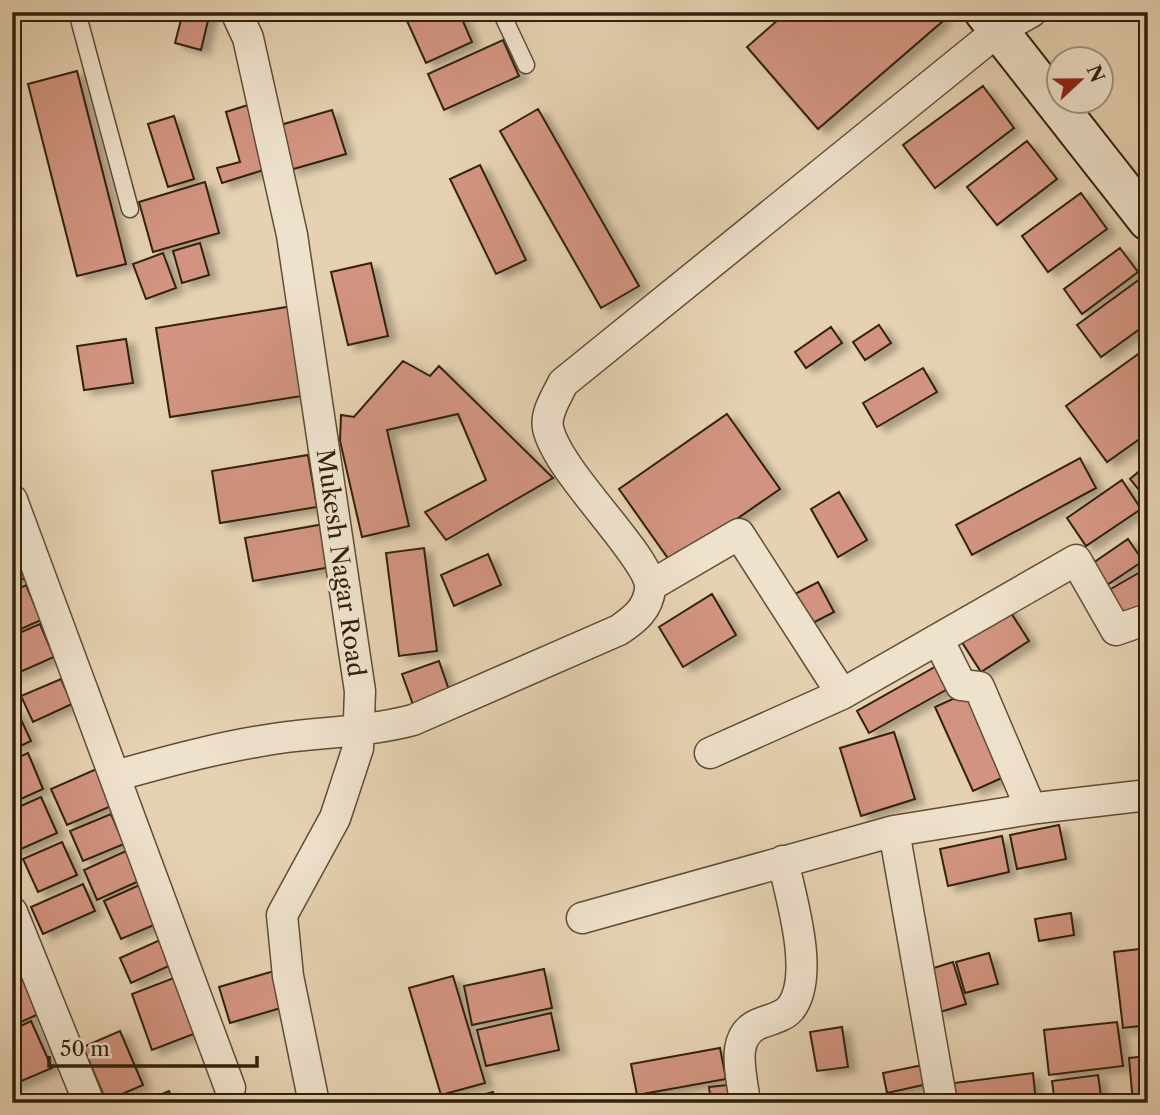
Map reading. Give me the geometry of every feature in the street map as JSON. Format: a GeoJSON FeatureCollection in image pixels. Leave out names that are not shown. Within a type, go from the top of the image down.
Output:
{"type":"FeatureCollection","features":[{"type":"Feature","properties":{"kind":"street","name":"Mukesh Nagar Road"},"geometry":{"type":"LineString","coordinates":[[236,12],[248,38],[292,235],[360,691],[358,748],[335,818],[282,915],[288,976],[314,1103]]}},
{"type":"Feature","properties":{"kind":"street"},"geometry":{"type":"LineString","coordinates":[[115,776],[207,750],[286,737],[357,731],[413,720],[619,629],[646,606],[650,586],[644,567],[572,475],[548,426],[551,407],[563,383],[1004,18],[1148,221]]}},
{"type":"Feature","properties":{"kind":"street"},"geometry":{"type":"LineString","coordinates":[[12,500],[230,1088]]}},
{"type":"Feature","properties":{"kind":"street"},"geometry":{"type":"LineString","coordinates":[[650,586],[739,534],[842,694]]}},
{"type":"Feature","properties":{"kind":"street"},"geometry":{"type":"LineString","coordinates":[[710,753],[842,694],[1076,560],[1116,630],[1148,619]]}},
{"type":"Feature","properties":{"kind":"street"},"geometry":{"type":"LineString","coordinates":[[938,639],[961,685],[979,687],[1031,809]]}},
{"type":"Feature","properties":{"kind":"street"},"geometry":{"type":"LineString","coordinates":[[582,918],[894,831],[1031,809],[1148,795]]}},
{"type":"Feature","properties":{"kind":"street"},"geometry":{"type":"LineString","coordinates":[[894,831],[942,1103]]}},
{"type":"Feature","properties":{"kind":"street"},"geometry":{"type":"LineString","coordinates":[[745,1103],[739,1050],[741,1040],[749,1027],[790,1009],[801,977],[796,917],[783,861]]}},
{"type":"Feature","properties":{"kind":"street"},"geometry":{"type":"LineString","coordinates":[[12,912],[20,954],[89,1103]]}},
{"type":"Feature","properties":{"kind":"lane"},"geometry":{"type":"LineString","coordinates":[[77,12],[130,209]]}},
{"type":"Feature","properties":{"kind":"lane"},"geometry":{"type":"LineString","coordinates":[[502,12],[526,65]]}},
{"type":"Feature","properties":{"kind":"building"},"geometry":{"type":"Polygon","coordinates":[[[183,12],[210,12],[201,50],[175,43],[183,12]]]}},
{"type":"Feature","properties":{"kind":"building"},"geometry":{"type":"Polygon","coordinates":[[[403,12],[459,12],[472,42],[426,63],[403,12]]]}},
{"type":"Feature","properties":{"kind":"building"},"geometry":{"type":"Polygon","coordinates":[[[787,12],[936,12],[943,21],[818,129],[747,47],[787,12]]]}},
{"type":"Feature","properties":{"kind":"building"},"geometry":{"type":"Polygon","coordinates":[[[503,40],[519,76],[444,110],[428,74],[503,40]]]}},
{"type":"Feature","properties":{"kind":"building"},"geometry":{"type":"Polygon","coordinates":[[[77,71],[126,264],[77,276],[28,84],[77,71]]]}},
{"type":"Feature","properties":{"kind":"building"},"geometry":{"type":"Polygon","coordinates":[[[983,86],[1014,128],[935,188],[903,145],[983,86]]]}},
{"type":"Feature","properties":{"kind":"building"},"geometry":{"type":"Polygon","coordinates":[[[251,104],[270,168],[222,183],[217,168],[240,162],[226,112],[251,104]]]}},
{"type":"Feature","properties":{"kind":"building"},"geometry":{"type":"Polygon","coordinates":[[[538,109],[639,286],[601,308],[500,131],[538,109]]]}},
{"type":"Feature","properties":{"kind":"building"},"geometry":{"type":"Polygon","coordinates":[[[332,110],[346,154],[290,170],[277,126],[332,110]]]}},
{"type":"Feature","properties":{"kind":"building"},"geometry":{"type":"Polygon","coordinates":[[[174,116],[194,179],[168,187],[148,124],[174,116]]]}},
{"type":"Feature","properties":{"kind":"building"},"geometry":{"type":"Polygon","coordinates":[[[1027,141],[1057,179],[997,225],[967,187],[1027,141]]]}},
{"type":"Feature","properties":{"kind":"building"},"geometry":{"type":"Polygon","coordinates":[[[480,165],[526,260],[496,274],[450,179],[480,165]]]}},
{"type":"Feature","properties":{"kind":"building"},"geometry":{"type":"Polygon","coordinates":[[[205,182],[219,233],[153,252],[139,202],[205,182]]]}},
{"type":"Feature","properties":{"kind":"building"},"geometry":{"type":"Polygon","coordinates":[[[1081,193],[1107,229],[1048,272],[1022,236],[1081,193]]]}},
{"type":"Feature","properties":{"kind":"building"},"geometry":{"type":"Polygon","coordinates":[[[200,243],[209,275],[182,283],[173,251],[200,243]]]}},
{"type":"Feature","properties":{"kind":"building"},"geometry":{"type":"Polygon","coordinates":[[[1120,248],[1138,272],[1082,314],[1064,289],[1120,248]]]}},
{"type":"Feature","properties":{"kind":"building"},"geometry":{"type":"Polygon","coordinates":[[[163,253],[176,288],[146,299],[133,264],[163,253]]]}},
{"type":"Feature","properties":{"kind":"building"},"geometry":{"type":"Polygon","coordinates":[[[371,263],[388,336],[348,345],[331,272],[371,263]]]}},
{"type":"Feature","properties":{"kind":"building"},"geometry":{"type":"Polygon","coordinates":[[[1144,276],[1148,281],[1148,323],[1101,357],[1077,325],[1144,276]]]}},
{"type":"Feature","properties":{"kind":"building"},"geometry":{"type":"Polygon","coordinates":[[[293,306],[308,395],[170,417],[156,328],[293,306]]]}},
{"type":"Feature","properties":{"kind":"building"},"geometry":{"type":"Polygon","coordinates":[[[879,325],[891,343],[865,360],[853,342],[879,325]]]}},
{"type":"Feature","properties":{"kind":"building"},"geometry":{"type":"Polygon","coordinates":[[[831,327],[842,343],[806,368],[795,352],[831,327]]]}},
{"type":"Feature","properties":{"kind":"building"},"geometry":{"type":"Polygon","coordinates":[[[126,339],[133,383],[84,390],[77,346],[126,339]]]}},
{"type":"Feature","properties":{"kind":"building"},"geometry":{"type":"Polygon","coordinates":[[[1148,347],[1148,433],[1107,462],[1066,406],[1148,347]]]}},
{"type":"Feature","properties":{"kind":"building"},"geometry":{"type":"Polygon","coordinates":[[[403,361],[430,376],[439,366],[553,478],[446,540],[425,512],[486,480],[458,414],[387,430],[409,526],[362,537],[340,441],[341,415],[354,417],[403,361]]]}},
{"type":"Feature","properties":{"kind":"building"},"geometry":{"type":"Polygon","coordinates":[[[923,368],[937,392],[877,427],[863,403],[923,368]]]}},
{"type":"Feature","properties":{"kind":"building"},"geometry":{"type":"Polygon","coordinates":[[[727,414],[780,489],[672,564],[619,489],[727,414]]]}},
{"type":"Feature","properties":{"kind":"building"},"geometry":{"type":"Polygon","coordinates":[[[308,455],[317,507],[220,523],[212,471],[308,455]]]}},
{"type":"Feature","properties":{"kind":"building"},"geometry":{"type":"Polygon","coordinates":[[[1080,458],[1096,488],[972,555],[956,525],[1080,458]]]}},
{"type":"Feature","properties":{"kind":"building"},"geometry":{"type":"Polygon","coordinates":[[[1148,464],[1148,501],[1130,479],[1148,464]]]}},
{"type":"Feature","properties":{"kind":"building"},"geometry":{"type":"Polygon","coordinates":[[[1122,480],[1141,509],[1086,546],[1067,518],[1122,480]]]}},
{"type":"Feature","properties":{"kind":"building"},"geometry":{"type":"Polygon","coordinates":[[[839,492],[867,540],[838,557],[811,509],[839,492]]]}},
{"type":"Feature","properties":{"kind":"building"},"geometry":{"type":"Polygon","coordinates":[[[324,524],[331,567],[253,581],[245,538],[324,524]]]}},
{"type":"Feature","properties":{"kind":"building"},"geometry":{"type":"Polygon","coordinates":[[[1128,539],[1143,561],[1107,585],[1093,563],[1128,539]]]}},
{"type":"Feature","properties":{"kind":"building"},"geometry":{"type":"Polygon","coordinates":[[[12,542],[31,575],[12,584],[12,542]]]}},
{"type":"Feature","properties":{"kind":"building"},"geometry":{"type":"Polygon","coordinates":[[[424,548],[437,651],[399,656],[386,553],[424,548]]]}},
{"type":"Feature","properties":{"kind":"building"},"geometry":{"type":"Polygon","coordinates":[[[488,554],[501,585],[454,606],[441,575],[488,554]]]}},
{"type":"Feature","properties":{"kind":"building"},"geometry":{"type":"Polygon","coordinates":[[[1142,571],[1148,581],[1148,600],[1117,619],[1102,594],[1142,571]]]}},
{"type":"Feature","properties":{"kind":"building"},"geometry":{"type":"Polygon","coordinates":[[[818,582],[834,612],[809,625],[793,595],[818,582]]]}},
{"type":"Feature","properties":{"kind":"building"},"geometry":{"type":"Polygon","coordinates":[[[26,585],[41,620],[12,633],[12,592],[26,585]]]}},
{"type":"Feature","properties":{"kind":"building"},"geometry":{"type":"Polygon","coordinates":[[[712,594],[736,635],[683,667],[659,627],[712,594]]]}},
{"type":"Feature","properties":{"kind":"building"},"geometry":{"type":"Polygon","coordinates":[[[1006,605],[1029,641],[981,672],[958,636],[1006,605]]]}},
{"type":"Feature","properties":{"kind":"building"},"geometry":{"type":"Polygon","coordinates":[[[40,624],[54,657],[13,675],[12,636],[40,624]]]}},
{"type":"Feature","properties":{"kind":"building"},"geometry":{"type":"Polygon","coordinates":[[[439,661],[451,696],[415,710],[402,674],[439,661]]]}},
{"type":"Feature","properties":{"kind":"building"},"geometry":{"type":"Polygon","coordinates":[[[940,664],[953,686],[869,733],[857,711],[940,664]]]}},
{"type":"Feature","properties":{"kind":"building"},"geometry":{"type":"Polygon","coordinates":[[[61,679],[72,704],[33,722],[21,696],[61,679]]]}},
{"type":"Feature","properties":{"kind":"building"},"geometry":{"type":"Polygon","coordinates":[[[966,693],[1004,777],[973,791],[935,707],[966,693]]]}},
{"type":"Feature","properties":{"kind":"building"},"geometry":{"type":"Polygon","coordinates":[[[16,709],[31,741],[12,750],[12,710],[16,709]]]}},
{"type":"Feature","properties":{"kind":"building"},"geometry":{"type":"Polygon","coordinates":[[[894,732],[915,799],[861,816],[840,748],[894,732]]]}},
{"type":"Feature","properties":{"kind":"building"},"geometry":{"type":"Polygon","coordinates":[[[28,753],[43,789],[12,803],[12,760],[28,753]]]}},
{"type":"Feature","properties":{"kind":"building"},"geometry":{"type":"Polygon","coordinates":[[[101,767],[116,804],[67,825],[51,789],[101,767]]]}},
{"type":"Feature","properties":{"kind":"building"},"geometry":{"type":"Polygon","coordinates":[[[41,797],[57,833],[12,853],[12,810],[41,797]]]}},
{"type":"Feature","properties":{"kind":"building"},"geometry":{"type":"Polygon","coordinates":[[[111,814],[124,844],[83,861],[70,831],[111,814]]]}},
{"type":"Feature","properties":{"kind":"building"},"geometry":{"type":"Polygon","coordinates":[[[1059,825],[1066,859],[1017,869],[1010,835],[1059,825]]]}},
{"type":"Feature","properties":{"kind":"building"},"geometry":{"type":"Polygon","coordinates":[[[1002,836],[1009,872],[948,886],[940,849],[1002,836]]]}},
{"type":"Feature","properties":{"kind":"building"},"geometry":{"type":"Polygon","coordinates":[[[62,842],[77,875],[38,892],[23,859],[62,842]]]}},
{"type":"Feature","properties":{"kind":"building"},"geometry":{"type":"Polygon","coordinates":[[[126,851],[139,881],[97,900],[84,870],[126,851]]]}},
{"type":"Feature","properties":{"kind":"building"},"geometry":{"type":"Polygon","coordinates":[[[144,883],[161,922],[121,939],[104,901],[144,883]]]}},
{"type":"Feature","properties":{"kind":"building"},"geometry":{"type":"Polygon","coordinates":[[[83,884],[95,911],[43,934],[31,907],[83,884]]]}},
{"type":"Feature","properties":{"kind":"building"},"geometry":{"type":"Polygon","coordinates":[[[1071,913],[1074,935],[1039,941],[1035,919],[1071,913]]]}},
{"type":"Feature","properties":{"kind":"building"},"geometry":{"type":"Polygon","coordinates":[[[160,940],[171,965],[131,983],[120,958],[160,940]]]}},
{"type":"Feature","properties":{"kind":"building"},"geometry":{"type":"Polygon","coordinates":[[[1148,948],[1148,1025],[1123,1028],[1114,952],[1148,948]]]}},
{"type":"Feature","properties":{"kind":"building"},"geometry":{"type":"Polygon","coordinates":[[[989,953],[998,984],[965,993],[956,962],[989,953]]]}},
{"type":"Feature","properties":{"kind":"building"},"geometry":{"type":"Polygon","coordinates":[[[953,962],[966,1004],[937,1013],[924,971],[953,962]]]}},
{"type":"Feature","properties":{"kind":"building"},"geometry":{"type":"Polygon","coordinates":[[[281,969],[291,1005],[230,1023],[219,987],[281,969]]]}},
{"type":"Feature","properties":{"kind":"building"},"geometry":{"type":"Polygon","coordinates":[[[544,969],[552,1008],[472,1025],[464,986],[544,969]]]}},
{"type":"Feature","properties":{"kind":"building"},"geometry":{"type":"Polygon","coordinates":[[[22,972],[41,1013],[12,1026],[12,976],[22,972]]]}},
{"type":"Feature","properties":{"kind":"building"},"geometry":{"type":"Polygon","coordinates":[[[184,974],[204,1030],[152,1050],[132,994],[184,974]]]}},
{"type":"Feature","properties":{"kind":"building"},"geometry":{"type":"Polygon","coordinates":[[[453,976],[485,1083],[441,1095],[409,988],[453,976]]]}},
{"type":"Feature","properties":{"kind":"building"},"geometry":{"type":"Polygon","coordinates":[[[551,1013],[559,1050],[486,1066],[477,1030],[551,1013]]]}},
{"type":"Feature","properties":{"kind":"building"},"geometry":{"type":"Polygon","coordinates":[[[31,1021],[52,1068],[12,1085],[12,1030],[31,1021]]]}},
{"type":"Feature","properties":{"kind":"building"},"geometry":{"type":"Polygon","coordinates":[[[1117,1022],[1123,1066],[1049,1075],[1044,1030],[1117,1022]]]}},
{"type":"Feature","properties":{"kind":"building"},"geometry":{"type":"Polygon","coordinates":[[[842,1027],[848,1067],[817,1071],[810,1032],[842,1027]]]}},
{"type":"Feature","properties":{"kind":"building"},"geometry":{"type":"Polygon","coordinates":[[[120,1031],[143,1085],[106,1101],[83,1047],[120,1031]]]}},
{"type":"Feature","properties":{"kind":"building"},"geometry":{"type":"Polygon","coordinates":[[[720,1048],[726,1079],[637,1095],[631,1064],[720,1048]]]}},
{"type":"Feature","properties":{"kind":"building"},"geometry":{"type":"Polygon","coordinates":[[[1148,1056],[1148,1102],[1133,1103],[1129,1058],[1148,1056]]]}},
{"type":"Feature","properties":{"kind":"building"},"geometry":{"type":"Polygon","coordinates":[[[928,1064],[932,1083],[887,1093],[883,1073],[928,1064]]]}},
{"type":"Feature","properties":{"kind":"building"},"geometry":{"type":"Polygon","coordinates":[[[1033,1073],[1036,1103],[957,1103],[954,1083],[1033,1073]]]}},
{"type":"Feature","properties":{"kind":"building"},"geometry":{"type":"Polygon","coordinates":[[[1098,1075],[1102,1103],[1055,1103],[1052,1081],[1098,1075]]]}},
{"type":"Feature","properties":{"kind":"building"},"geometry":{"type":"Polygon","coordinates":[[[738,1084],[741,1103],[711,1103],[709,1087],[738,1084]]]}},
{"type":"Feature","properties":{"kind":"building"},"geometry":{"type":"Polygon","coordinates":[[[169,1091],[174,1103],[141,1103],[169,1091]]]}},
{"type":"Feature","properties":{"kind":"building"},"geometry":{"type":"Polygon","coordinates":[[[493,1092],[496,1103],[452,1103],[493,1092]]]}},
{"type":"Feature","properties":{"kind":"building"},"geometry":{"type":"Polygon","coordinates":[[[72,1094],[77,1103],[52,1103],[72,1094]]]}}]}
